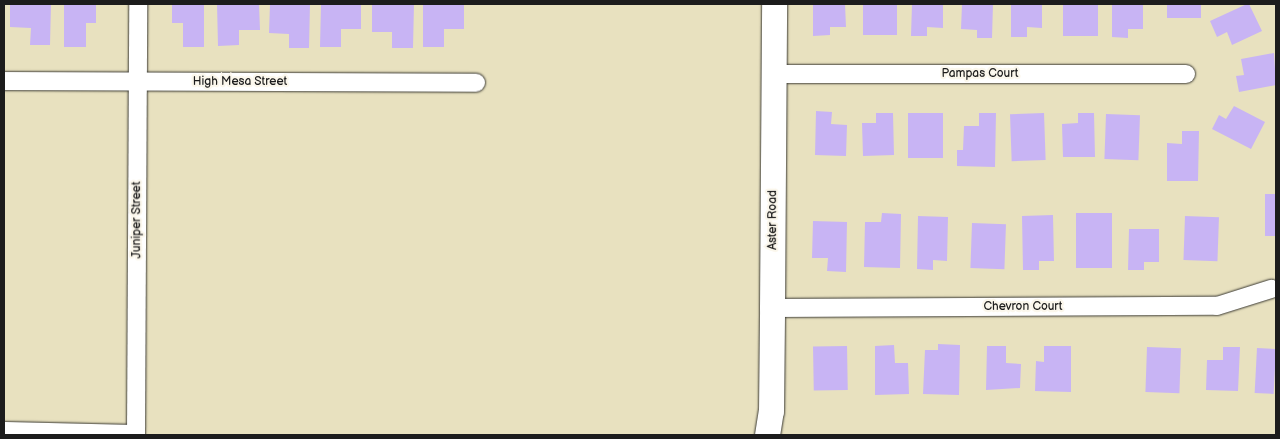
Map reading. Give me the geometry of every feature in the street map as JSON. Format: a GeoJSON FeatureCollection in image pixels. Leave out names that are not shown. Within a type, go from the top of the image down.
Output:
{"type":"FeatureCollection","features":[{"type":"Feature","properties":{"kind":"main road","name":"Aster Road"},"geometry":{"type":"LineString","coordinates":[[767,435],[771,412],[774,4]]}},
{"type":"Feature","properties":{"kind":"street","name":"Juniper Street"},"geometry":{"type":"LineString","coordinates":[[136,434],[138,4]]}},
{"type":"Feature","properties":{"kind":"street","name":"Pampas Court"},"geometry":{"type":"LineString","coordinates":[[774,74],[1186,74]]}},
{"type":"Feature","properties":{"kind":"street","name":"High Mesa Street"},"geometry":{"type":"LineString","coordinates":[[4,81],[476,83]]}},
{"type":"Feature","properties":{"kind":"street","name":"Chevron Court"},"geometry":{"type":"LineString","coordinates":[[772,308],[1217,306],[1271,288]]}},
{"type":"Feature","properties":{"kind":"street"},"geometry":{"type":"LineString","coordinates":[[4,431],[136,434]]}},
{"type":"Feature","properties":{"kind":"building"},"geometry":{"type":"Polygon","coordinates":[[[10,4],[51,4],[50,45],[30,45],[31,28],[10,27],[10,4]]]}},
{"type":"Feature","properties":{"kind":"building"},"geometry":{"type":"Polygon","coordinates":[[[64,4],[96,4],[96,23],[86,23],[86,47],[64,47],[64,4]]]}},
{"type":"Feature","properties":{"kind":"building"},"geometry":{"type":"Polygon","coordinates":[[[172,4],[204,4],[204,47],[183,47],[183,23],[172,23],[172,4]]]}},
{"type":"Feature","properties":{"kind":"building"},"geometry":{"type":"Polygon","coordinates":[[[217,4],[259,4],[260,30],[239,30],[239,45],[218,46],[217,4]]]}},
{"type":"Feature","properties":{"kind":"building"},"geometry":{"type":"Polygon","coordinates":[[[270,4],[310,4],[309,48],[289,48],[289,34],[269,33],[270,4]]]}},
{"type":"Feature","properties":{"kind":"building"},"geometry":{"type":"Polygon","coordinates":[[[321,4],[361,4],[361,29],[341,29],[341,47],[320,47],[321,4]]]}},
{"type":"Feature","properties":{"kind":"building"},"geometry":{"type":"Polygon","coordinates":[[[372,4],[414,4],[413,48],[392,48],[392,32],[372,32],[372,4]]]}},
{"type":"Feature","properties":{"kind":"building"},"geometry":{"type":"Polygon","coordinates":[[[423,4],[464,4],[464,29],[444,29],[444,47],[423,47],[423,4]]]}},
{"type":"Feature","properties":{"kind":"building"},"geometry":{"type":"Polygon","coordinates":[[[813,4],[845,4],[846,27],[830,27],[830,35],[813,36],[813,4]]]}},
{"type":"Feature","properties":{"kind":"building"},"geometry":{"type":"Polygon","coordinates":[[[863,4],[897,4],[897,35],[863,35],[863,4]]]}},
{"type":"Feature","properties":{"kind":"building"},"geometry":{"type":"Polygon","coordinates":[[[912,4],[943,4],[943,28],[927,27],[927,36],[911,36],[912,4]]]}},
{"type":"Feature","properties":{"kind":"building"},"geometry":{"type":"Polygon","coordinates":[[[962,4],[993,4],[992,38],[977,38],[977,30],[961,29],[962,4]]]}},
{"type":"Feature","properties":{"kind":"building"},"geometry":{"type":"Polygon","coordinates":[[[1011,4],[1042,4],[1042,28],[1027,27],[1027,37],[1011,37],[1011,4]]]}},
{"type":"Feature","properties":{"kind":"building"},"geometry":{"type":"Polygon","coordinates":[[[1063,4],[1098,4],[1098,36],[1063,36],[1063,4]]]}},
{"type":"Feature","properties":{"kind":"building"},"geometry":{"type":"Polygon","coordinates":[[[1112,4],[1143,4],[1143,29],[1128,29],[1128,38],[1112,37],[1112,4]]]}},
{"type":"Feature","properties":{"kind":"building"},"geometry":{"type":"Polygon","coordinates":[[[1167,4],[1201,4],[1201,18],[1167,18],[1167,4]]]}},
{"type":"Feature","properties":{"kind":"building"},"geometry":{"type":"Polygon","coordinates":[[[1249,4],[1262,31],[1232,45],[1227,32],[1217,37],[1210,21],[1249,4]]]}},
{"type":"Feature","properties":{"kind":"building"},"geometry":{"type":"Polygon","coordinates":[[[1274,53],[1276,85],[1239,92],[1236,76],[1244,75],[1241,59],[1274,53]]]}},
{"type":"Feature","properties":{"kind":"building"},"geometry":{"type":"Polygon","coordinates":[[[1234,106],[1265,122],[1251,149],[1212,129],[1219,115],[1226,119],[1234,106]]]}},
{"type":"Feature","properties":{"kind":"building"},"geometry":{"type":"Polygon","coordinates":[[[816,111],[832,112],[831,124],[847,125],[846,156],[815,155],[816,111]]]}},
{"type":"Feature","properties":{"kind":"building"},"geometry":{"type":"Polygon","coordinates":[[[876,113],[893,113],[894,155],[863,156],[862,123],[876,123],[876,113]]]}},
{"type":"Feature","properties":{"kind":"building"},"geometry":{"type":"Polygon","coordinates":[[[908,113],[943,113],[943,158],[908,158],[908,113]]]}},
{"type":"Feature","properties":{"kind":"building"},"geometry":{"type":"Polygon","coordinates":[[[979,113],[996,113],[995,167],[957,166],[957,150],[963,150],[964,126],[979,126],[979,113]]]}},
{"type":"Feature","properties":{"kind":"building"},"geometry":{"type":"Polygon","coordinates":[[[1044,113],[1046,160],[1012,161],[1010,114],[1044,113]]]}},
{"type":"Feature","properties":{"kind":"building"},"geometry":{"type":"Polygon","coordinates":[[[1078,113],[1094,113],[1095,157],[1063,157],[1062,124],[1078,123],[1078,113]]]}},
{"type":"Feature","properties":{"kind":"building"},"geometry":{"type":"Polygon","coordinates":[[[1106,114],[1140,115],[1138,160],[1104,159],[1106,114]]]}},
{"type":"Feature","properties":{"kind":"building"},"geometry":{"type":"Polygon","coordinates":[[[1182,131],[1199,131],[1198,181],[1167,181],[1167,143],[1182,144],[1182,131]]]}},
{"type":"Feature","properties":{"kind":"building"},"geometry":{"type":"Polygon","coordinates":[[[1265,194],[1276,194],[1276,236],[1265,236],[1265,194]]]}},
{"type":"Feature","properties":{"kind":"building"},"geometry":{"type":"Polygon","coordinates":[[[882,213],[901,214],[900,268],[864,267],[865,222],[881,222],[882,213]]]}},
{"type":"Feature","properties":{"kind":"building"},"geometry":{"type":"Polygon","coordinates":[[[1076,213],[1112,213],[1112,268],[1076,268],[1076,213]]]}},
{"type":"Feature","properties":{"kind":"building"},"geometry":{"type":"Polygon","coordinates":[[[1053,215],[1054,261],[1039,261],[1039,270],[1023,270],[1022,216],[1053,215]]]}},
{"type":"Feature","properties":{"kind":"building"},"geometry":{"type":"Polygon","coordinates":[[[918,216],[948,217],[947,261],[933,260],[933,270],[917,269],[918,216]]]}},
{"type":"Feature","properties":{"kind":"building"},"geometry":{"type":"Polygon","coordinates":[[[1185,216],[1219,217],[1217,261],[1183,260],[1185,216]]]}},
{"type":"Feature","properties":{"kind":"building"},"geometry":{"type":"Polygon","coordinates":[[[813,221],[847,222],[846,272],[827,271],[828,258],[812,258],[813,221]]]}},
{"type":"Feature","properties":{"kind":"building"},"geometry":{"type":"Polygon","coordinates":[[[972,223],[1006,224],[1004,269],[970,268],[972,223]]]}},
{"type":"Feature","properties":{"kind":"building"},"geometry":{"type":"Polygon","coordinates":[[[1129,229],[1159,229],[1159,262],[1144,262],[1144,270],[1128,270],[1129,229]]]}},
{"type":"Feature","properties":{"kind":"building"},"geometry":{"type":"Polygon","coordinates":[[[938,344],[960,345],[959,395],[923,394],[925,350],[938,350],[938,344]]]}},
{"type":"Feature","properties":{"kind":"building"},"geometry":{"type":"Polygon","coordinates":[[[894,345],[895,363],[908,363],[909,394],[875,395],[875,346],[894,345]]]}},
{"type":"Feature","properties":{"kind":"building"},"geometry":{"type":"Polygon","coordinates":[[[847,346],[848,390],[814,391],[813,347],[847,346]]]}},
{"type":"Feature","properties":{"kind":"building"},"geometry":{"type":"Polygon","coordinates":[[[987,346],[1006,346],[1006,363],[1021,364],[1020,388],[986,390],[987,346]]]}},
{"type":"Feature","properties":{"kind":"building"},"geometry":{"type":"Polygon","coordinates":[[[1044,346],[1071,346],[1071,392],[1035,391],[1036,361],[1044,362],[1044,346]]]}},
{"type":"Feature","properties":{"kind":"building"},"geometry":{"type":"Polygon","coordinates":[[[1147,347],[1181,348],[1179,393],[1145,392],[1147,347]]]}},
{"type":"Feature","properties":{"kind":"building"},"geometry":{"type":"Polygon","coordinates":[[[1223,347],[1240,347],[1238,391],[1206,390],[1207,360],[1223,360],[1223,347]]]}},
{"type":"Feature","properties":{"kind":"building"},"geometry":{"type":"Polygon","coordinates":[[[1257,348],[1276,349],[1274,394],[1255,393],[1257,348]]]}}]}
